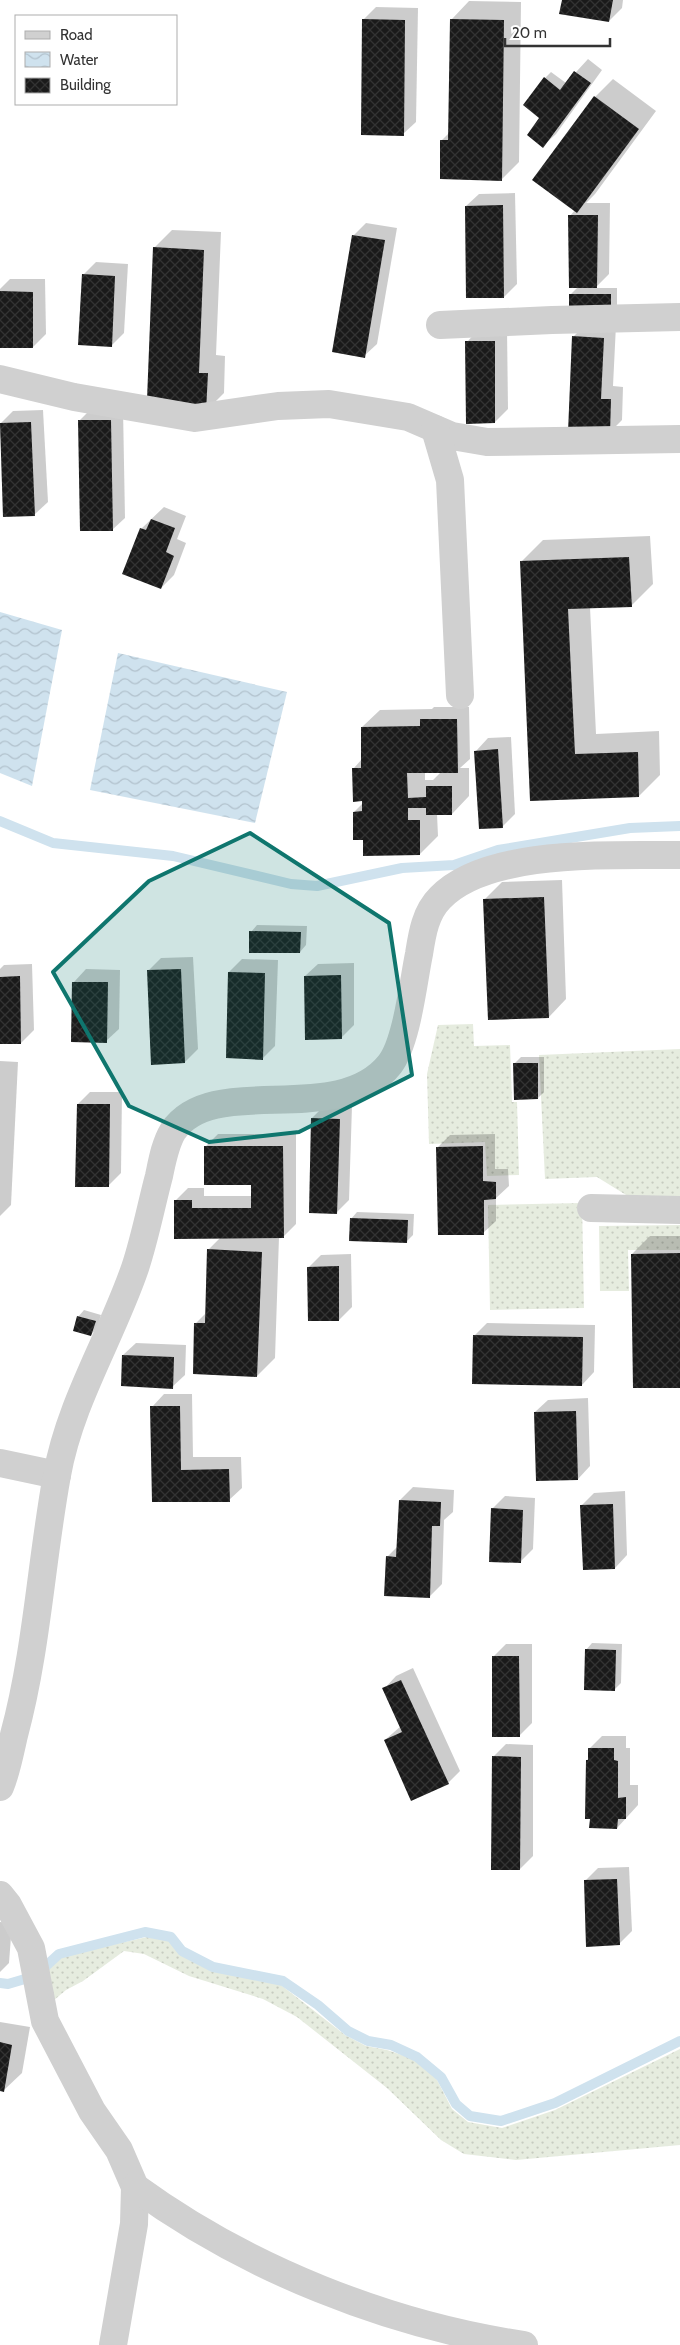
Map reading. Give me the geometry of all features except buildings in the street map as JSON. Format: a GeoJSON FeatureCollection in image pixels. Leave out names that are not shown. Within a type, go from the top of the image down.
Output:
{"type":"FeatureCollection","features":[{"type":"Feature","properties":{"kind":"street"},"geometry":{"type":"LineString","coordinates":[[440,325],[680,317]]}},
{"type":"Feature","properties":{"kind":"street"},"geometry":{"type":"LineString","coordinates":[[0,379],[74,397],[195,418],[278,406],[329,404],[408,418],[452,436],[487,442],[680,438]]}},
{"type":"Feature","properties":{"kind":"street"},"geometry":{"type":"LineString","coordinates":[[435,429],[450,480],[460,695]]}},
{"type":"Feature","properties":{"kind":"street"},"geometry":{"type":"LineString","coordinates":[[0,1787],[25,1695],[57,1475],[68,1427],[136,1267],[172,1133],[188,1114],[208,1105],[338,1096],[369,1082],[389,1065],[401,1044],[424,924],[438,900],[459,883],[494,868],[570,856],[680,855]]}},
{"type":"Feature","properties":{"kind":"street"},"geometry":{"type":"LineString","coordinates":[[591,1208],[680,1210]]}},
{"type":"Feature","properties":{"kind":"street"},"geometry":{"type":"LineString","coordinates":[[0,1463],[57,1475]]}},
{"type":"Feature","properties":{"kind":"street"},"geometry":{"type":"LineString","coordinates":[[0,1895],[31,1948],[45,2021],[92,2111],[119,2150],[136,2187],[134,2224],[113,2345]]}},
{"type":"Feature","properties":{"kind":"street"},"geometry":{"type":"LineString","coordinates":[[136,2187],[176,2217],[227,2246],[314,2285],[393,2317],[524,2345]]}},
{"type":"Feature","properties":{"kind":"highlighted area"},"geometry":{"type":"Polygon","coordinates":[[[250,833],[389,923],[412,1075],[299,1132],[209,1142],[129,1106],[53,972],[149,881],[250,833]]]}},
{"type":"Feature","properties":{"kind":"shaded area"},"geometry":{"type":"Polygon","coordinates":[[[473,1024],[474,1046],[510,1045],[512,1102],[517,1102],[519,1175],[487,1176],[485,1142],[429,1144],[427,1074],[438,1025],[473,1024]]]}},
{"type":"Feature","properties":{"kind":"shaded area"},"geometry":{"type":"Polygon","coordinates":[[[680,1049],[680,1196],[631,1198],[597,1177],[545,1179],[539,1055],[680,1049]]]}},
{"type":"Feature","properties":{"kind":"shaded area"},"geometry":{"type":"Polygon","coordinates":[[[582,1203],[584,1308],[490,1310],[488,1205],[582,1203]]]}},
{"type":"Feature","properties":{"kind":"shaded area"},"geometry":{"type":"Polygon","coordinates":[[[680,1225],[680,1250],[628,1250],[629,1291],[600,1291],[599,1226],[680,1225]]]}},
{"type":"Feature","properties":{"kind":"shaded area"},"geometry":{"type":"Polygon","coordinates":[[[147,1937],[170,1941],[179,1953],[211,1971],[281,1985],[345,2035],[366,2046],[387,2050],[414,2059],[436,2078],[452,2109],[468,2122],[502,2128],[555,2110],[680,2049],[680,2145],[516,2160],[464,2154],[441,2140],[387,2088],[297,2017],[263,1999],[189,1976],[144,1954],[124,1951],[83,1981],[66,1990],[53,2001],[42,1976],[62,1956],[147,1937]]]}},
{"type":"Feature","properties":{"kind":"water"},"geometry":{"type":"Polygon","coordinates":[[[0,612],[62,630],[32,786],[0,773],[0,612]]]}},
{"type":"Feature","properties":{"kind":"water"},"geometry":{"type":"Polygon","coordinates":[[[118,653],[287,692],[255,823],[90,790],[118,653]]]}},
{"type":"Feature","properties":{"kind":"waterway"},"geometry":{"type":"LineString","coordinates":[[0,821],[53,843],[173,856],[291,884],[317,886],[402,868],[454,865],[498,850],[630,828],[680,826]]}},
{"type":"Feature","properties":{"kind":"waterway"},"geometry":{"type":"LineString","coordinates":[[0,1983],[8,1984],[35,1976],[59,1954],[145,1932],[171,1937],[182,1951],[213,1967],[283,1981],[318,2005],[348,2031],[368,2041],[391,2045],[417,2057],[441,2077],[456,2104],[470,2116],[501,2121],[555,2103],[680,2041]]}}]}
